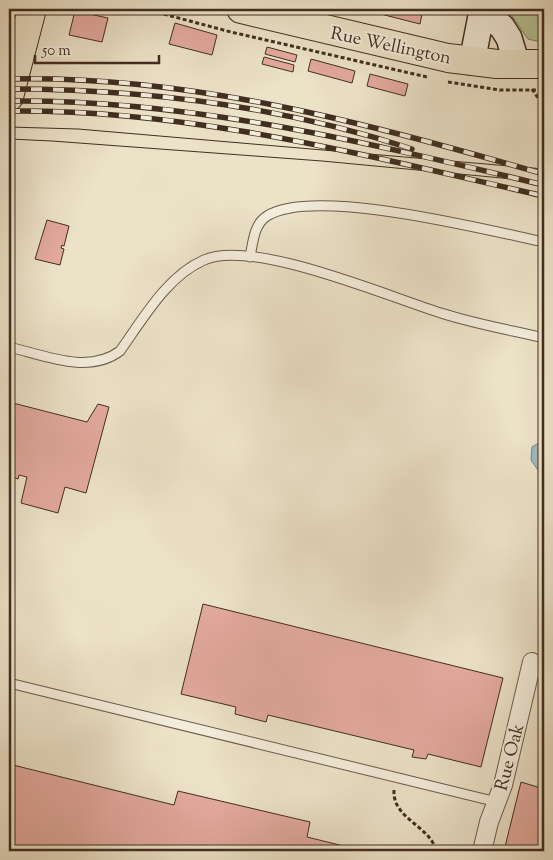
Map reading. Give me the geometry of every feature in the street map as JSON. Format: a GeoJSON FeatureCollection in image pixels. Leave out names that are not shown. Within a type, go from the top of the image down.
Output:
{"type":"FeatureCollection","features":[{"type":"Feature","properties":{"kind":"main road"},"geometry":{"type":"LineString","coordinates":[[9,97],[15,48],[32,9]]}},
{"type":"Feature","properties":{"kind":"main road","name":"Rue Wellington"},"geometry":{"type":"LineString","coordinates":[[241,9],[394,46],[472,62],[517,65],[544,64]]}},
{"type":"Feature","properties":{"kind":"main road"},"geometry":{"type":"LineString","coordinates":[[472,62],[481,10],[502,27],[509,38],[517,65]]}},
{"type":"Feature","properties":{"kind":"street","name":"Rue Oak"},"geometry":{"type":"LineString","coordinates":[[482,851],[503,785],[532,662]]}},
{"type":"Feature","properties":{"kind":"lane"},"geometry":{"type":"LineString","coordinates":[[250,257],[258,227],[267,216],[286,208],[310,204],[391,212],[544,242]]}},
{"type":"Feature","properties":{"kind":"lane"},"geometry":{"type":"LineString","coordinates":[[9,347],[74,362],[91,364],[103,361],[120,351],[172,284],[195,264],[216,256],[250,257],[337,277],[442,314],[544,338]]}},
{"type":"Feature","properties":{"kind":"lane"},"geometry":{"type":"LineString","coordinates":[[9,683],[497,802]]}},
{"type":"Feature","properties":{"kind":"path"},"geometry":{"type":"LineString","coordinates":[[145,9],[160,13]]}},
{"type":"Feature","properties":{"kind":"path"},"geometry":{"type":"LineString","coordinates":[[533,90],[544,107]]}},
{"type":"Feature","properties":{"kind":"path"},"geometry":{"type":"LineString","coordinates":[[394,790],[396,803],[400,810],[430,837],[436,851]]}},
{"type":"Feature","properties":{"kind":"green space"},"geometry":{"type":"Polygon","coordinates":[[[507,9],[544,9],[544,43],[528,39],[507,9]]]}},
{"type":"Feature","properties":{"kind":"water"},"geometry":{"type":"Polygon","coordinates":[[[540,442],[544,442],[544,474],[540,473],[531,460],[532,447],[540,442]]]}},
{"type":"Feature","properties":{"kind":"building"},"geometry":{"type":"Polygon","coordinates":[[[361,9],[423,9],[420,24],[361,9]]]}},
{"type":"Feature","properties":{"kind":"building"},"geometry":{"type":"Polygon","coordinates":[[[75,11],[108,18],[102,42],[69,35],[75,11]]]}},
{"type":"Feature","properties":{"kind":"building"},"geometry":{"type":"Polygon","coordinates":[[[175,23],[217,35],[212,55],[169,44],[175,23]]]}},
{"type":"Feature","properties":{"kind":"building"},"geometry":{"type":"Polygon","coordinates":[[[267,47],[297,55],[295,62],[265,54],[267,47]]]}},
{"type":"Feature","properties":{"kind":"building"},"geometry":{"type":"Polygon","coordinates":[[[264,57],[294,65],[293,72],[262,64],[264,57]]]}},
{"type":"Feature","properties":{"kind":"building"},"geometry":{"type":"Polygon","coordinates":[[[311,59],[355,71],[352,83],[308,71],[311,59]]]}},
{"type":"Feature","properties":{"kind":"building"},"geometry":{"type":"Polygon","coordinates":[[[370,74],[408,84],[405,96],[367,86],[370,74]]]}},
{"type":"Feature","properties":{"kind":"building"},"geometry":{"type":"Polygon","coordinates":[[[47,220],[69,226],[64,246],[62,245],[61,248],[64,249],[60,265],[35,259],[47,220]]]}},
{"type":"Feature","properties":{"kind":"building"},"geometry":{"type":"Polygon","coordinates":[[[9,402],[87,422],[98,404],[109,407],[86,493],[65,487],[58,513],[21,503],[27,477],[19,475],[18,479],[9,476],[9,402]]]}},
{"type":"Feature","properties":{"kind":"building"},"geometry":{"type":"Polygon","coordinates":[[[203,604],[503,678],[481,767],[428,754],[426,759],[412,757],[414,750],[268,715],[266,722],[235,714],[236,707],[181,694],[203,604]]]}},
{"type":"Feature","properties":{"kind":"building"},"geometry":{"type":"Polygon","coordinates":[[[9,764],[174,805],[178,791],[310,822],[307,837],[364,851],[9,851],[9,764]]]}},
{"type":"Feature","properties":{"kind":"building"},"geometry":{"type":"Polygon","coordinates":[[[521,782],[544,789],[544,851],[504,851],[521,782]]]}},
{"type":"Feature","properties":{"kind":"tram line"},"geometry":{"type":"LineString","coordinates":[[9,127],[78,129],[544,169]]}},
{"type":"Feature","properties":{"kind":"tram line"},"geometry":{"type":"LineString","coordinates":[[9,139],[322,161],[544,182]]}},
{"type":"Feature","properties":{"kind":"railway"},"geometry":{"type":"LineString","coordinates":[[9,79],[78,80],[145,85],[213,94],[280,106],[346,121],[544,174]]}},
{"type":"Feature","properties":{"kind":"railway"},"geometry":{"type":"LineString","coordinates":[[9,89],[111,92],[212,103],[313,121],[412,149]]}},
{"type":"Feature","properties":{"kind":"railway"},"geometry":{"type":"LineString","coordinates":[[9,101],[77,102],[145,107],[212,116],[345,139],[544,185]]}},
{"type":"Feature","properties":{"kind":"railway"},"geometry":{"type":"LineString","coordinates":[[9,111],[78,112],[212,126],[345,151],[544,196]]}}]}
